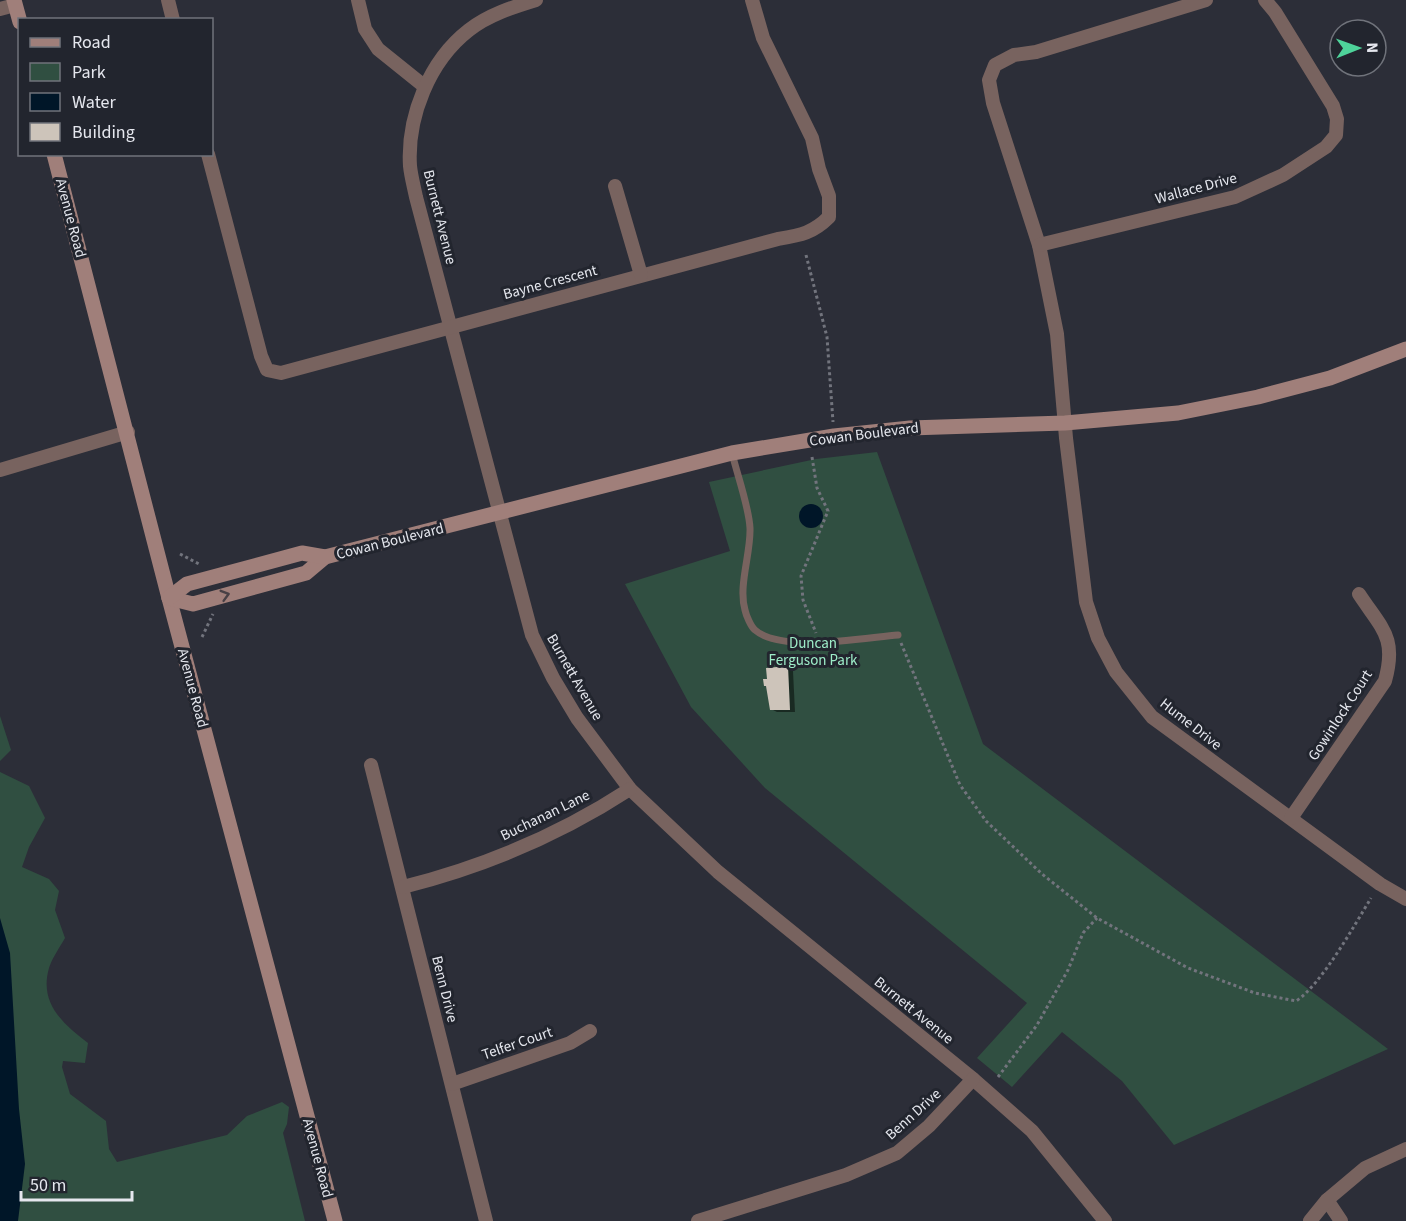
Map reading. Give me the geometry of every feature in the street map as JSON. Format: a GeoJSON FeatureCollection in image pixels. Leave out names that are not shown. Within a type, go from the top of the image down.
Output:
{"type":"FeatureCollection","features":[{"type":"Feature","properties":{"kind":"street"},"geometry":{"type":"LineString","coordinates":[[168,0],[172,18]]}},
{"type":"Feature","properties":{"kind":"street"},"geometry":{"type":"LineString","coordinates":[[358,0],[365,29],[378,49],[402,71],[424,86]]}},
{"type":"Feature","properties":{"kind":"street","name":"Burnett Avenue"},"geometry":{"type":"LineString","coordinates":[[536,0],[505,10],[469,30],[445,55],[424,86],[412,132],[410,166],[416,197],[532,635],[553,678],[577,718],[630,789],[718,872],[973,1079],[1032,1131],[1105,1221]]}},
{"type":"Feature","properties":{"kind":"street","name":"Bayne Crescent"},"geometry":{"type":"LineString","coordinates":[[209,156],[261,356],[267,370],[281,373],[807,232],[816,229],[830,217],[829,196],[819,169],[812,138],[763,38],[752,0]]}},
{"type":"Feature","properties":{"kind":"street"},"geometry":{"type":"LineString","coordinates":[[1065,423],[1057,334],[1039,245],[993,103],[990,80],[995,65],[1014,55],[1036,52],[1206,0]]}},
{"type":"Feature","properties":{"kind":"street","name":"Wallace Drive"},"geometry":{"type":"LineString","coordinates":[[1039,245],[1235,197],[1282,176],[1326,147],[1336,135],[1337,119],[1332,106],[1275,12],[1265,0]]}},
{"type":"Feature","properties":{"kind":"street"},"geometry":{"type":"LineString","coordinates":[[10,5],[18,19]]}},
{"type":"Feature","properties":{"kind":"street","name":"Avenue Road"},"geometry":{"type":"LineString","coordinates":[[55,156],[128,432],[169,598],[335,1221]]}},
{"type":"Feature","properties":{"kind":"street"},"geometry":{"type":"LineString","coordinates":[[615,186],[641,275]]}},
{"type":"Feature","properties":{"kind":"street","name":"Cowan Boulevard"},"geometry":{"type":"LineString","coordinates":[[169,598],[193,604],[306,573],[326,558],[732,453],[834,436],[910,428],[1065,423],[1178,413],[1258,397],[1330,378],[1406,349]]}},
{"type":"Feature","properties":{"kind":"street","name":"Hume Drive"},"geometry":{"type":"LineString","coordinates":[[1065,423],[1086,602],[1098,638],[1116,672],[1152,717],[1380,884],[1406,899]]}},
{"type":"Feature","properties":{"kind":"street"},"geometry":{"type":"LineString","coordinates":[[0,470],[128,432]]}},
{"type":"Feature","properties":{"kind":"street","name":"Gowinlock Court"},"geometry":{"type":"LineString","coordinates":[[1291,818],[1385,681],[1390,660],[1388,638],[1359,594]]}},
{"type":"Feature","properties":{"kind":"street","name":"Benn Drive"},"geometry":{"type":"LineString","coordinates":[[371,765],[486,1221]]}},
{"type":"Feature","properties":{"kind":"street","name":"Buchanan Lane"},"geometry":{"type":"LineString","coordinates":[[403,887],[522,848],[614,800],[630,789]]}},
{"type":"Feature","properties":{"kind":"street","name":"Telfer Court"},"geometry":{"type":"LineString","coordinates":[[452,1084],[570,1042],[590,1030]]}},
{"type":"Feature","properties":{"kind":"street","name":"Benn Drive"},"geometry":{"type":"LineString","coordinates":[[698,1221],[846,1175],[897,1153],[929,1126],[973,1079]]}},
{"type":"Feature","properties":{"kind":"street"},"geometry":{"type":"LineString","coordinates":[[1310,1221],[1327,1200],[1365,1168],[1406,1149]]}},
{"type":"Feature","properties":{"kind":"street"},"geometry":{"type":"LineString","coordinates":[[1327,1200],[1341,1221]]}},
{"type":"Feature","properties":{"kind":"lane"},"geometry":{"type":"LineString","coordinates":[[732,453],[750,525],[750,547],[744,583],[744,609],[753,629],[772,640],[796,643],[898,634]]}},
{"type":"Feature","properties":{"kind":"path"},"geometry":{"type":"LineString","coordinates":[[806,255],[827,337],[833,426]]}},
{"type":"Feature","properties":{"kind":"path"},"geometry":{"type":"LineString","coordinates":[[812,457],[818,488],[828,511],[801,576],[803,600],[819,641]]}},
{"type":"Feature","properties":{"kind":"path"},"geometry":{"type":"LineString","coordinates":[[180,554],[199,564]]}},
{"type":"Feature","properties":{"kind":"path"},"geometry":{"type":"LineString","coordinates":[[202,637],[213,614]]}},
{"type":"Feature","properties":{"kind":"path"},"geometry":{"type":"LineString","coordinates":[[898,634],[960,785],[986,821],[1042,874],[1097,918],[1188,968],[1255,993],[1296,1001],[1306,995],[1371,898]]}},
{"type":"Feature","properties":{"kind":"path"},"geometry":{"type":"LineString","coordinates":[[998,1077],[1037,1025],[1068,970],[1083,933],[1097,918]]}},
{"type":"Feature","properties":{"kind":"green space","name":"Duncan Ferguson Park"},"geometry":{"type":"Polygon","coordinates":[[[877,452],[983,744],[1388,1049],[1174,1145],[1122,1081],[1062,1032],[1012,1087],[977,1058],[1027,1003],[765,788],[691,707],[625,584],[730,551],[709,482],[816,459],[877,452]]]}},
{"type":"Feature","properties":{"kind":"green space"},"geometry":{"type":"Polygon","coordinates":[[[0,716],[11,750],[0,761],[0,716]]]}},
{"type":"Feature","properties":{"kind":"green space"},"geometry":{"type":"Polygon","coordinates":[[[0,772],[29,786],[45,818],[29,847],[22,867],[49,879],[59,891],[55,910],[65,938],[49,968],[47,992],[50,1002],[62,1020],[88,1043],[85,1063],[63,1061],[62,1067],[70,1094],[106,1121],[109,1149],[117,1162],[227,1135],[247,1116],[282,1102],[289,1107],[287,1124],[283,1133],[305,1221],[0,1221],[0,772]]]}},
{"type":"Feature","properties":{"kind":"water"},"geometry":{"type":"Polygon","coordinates":[[[811,504],[820,507],[823,516],[820,525],[811,528],[802,525],[799,516],[802,507],[811,504]]]}},
{"type":"Feature","properties":{"kind":"water"},"geometry":{"type":"Polygon","coordinates":[[[0,918],[10,953],[19,1109],[25,1164],[18,1221],[0,1221],[0,918]]]}},
{"type":"Feature","properties":{"kind":"building"},"geometry":{"type":"Polygon","coordinates":[[[788,666],[790,710],[770,710],[763,679],[767,679],[766,668],[788,666]]]}}]}
